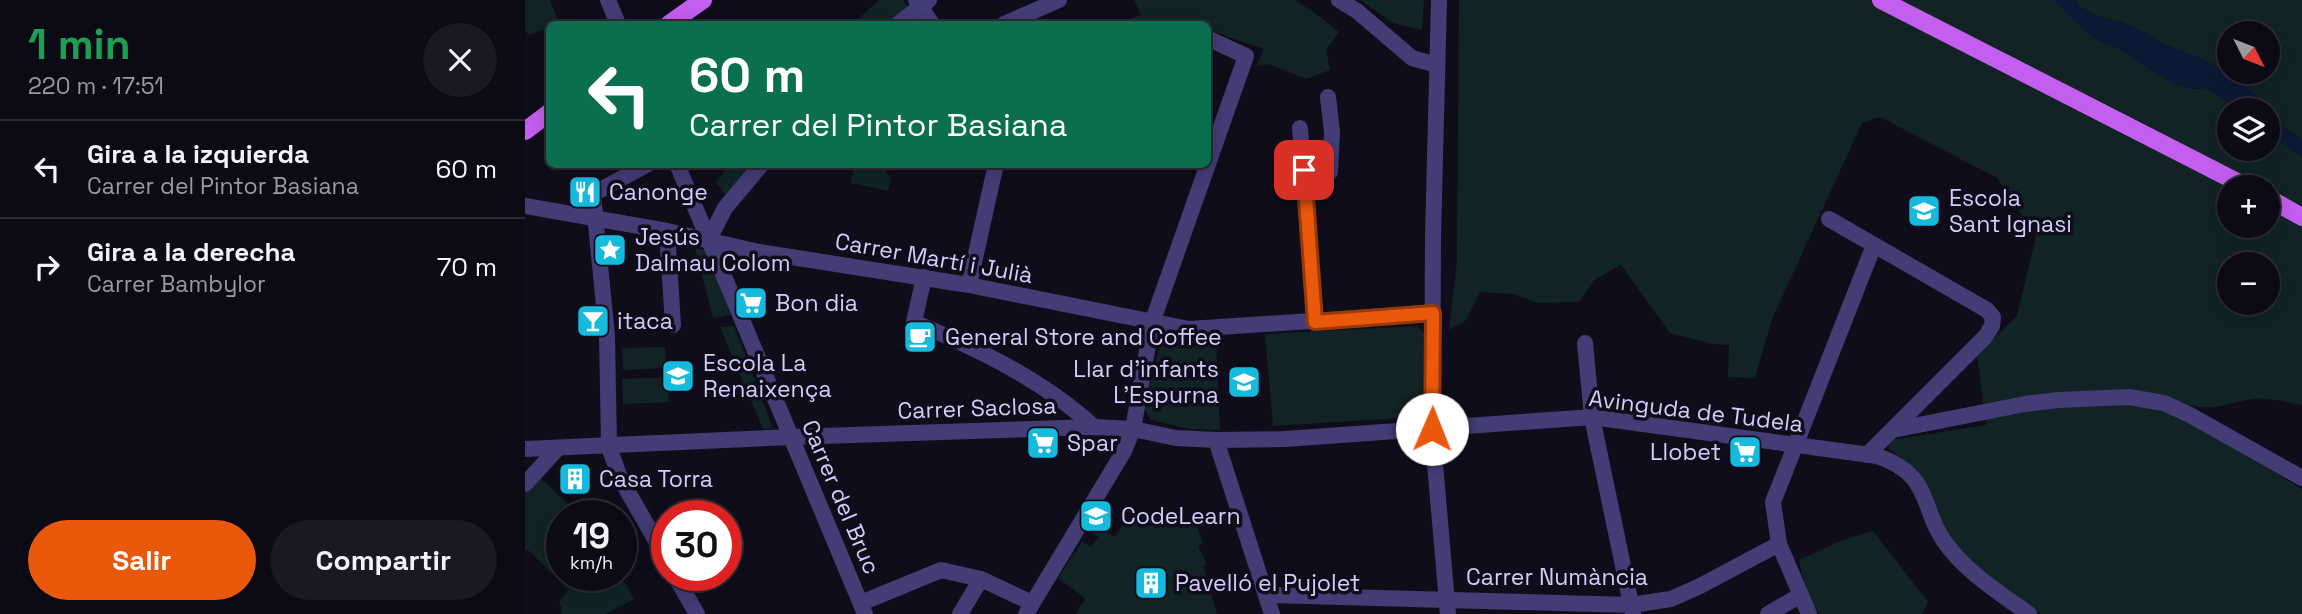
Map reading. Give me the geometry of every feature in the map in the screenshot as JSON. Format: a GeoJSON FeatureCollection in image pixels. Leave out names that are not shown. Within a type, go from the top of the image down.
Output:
{"type":"FeatureCollection","features":[{"type":"Feature","properties":{"kind":"main road"},"geometry":{"type":"LineString","coordinates":[[673,21],[703,0]]}},
{"type":"Feature","properties":{"kind":"main road"},"geometry":{"type":"LineString","coordinates":[[1881,0],[2224,175]]}},
{"type":"Feature","properties":{"kind":"main road"},"geometry":{"type":"LineString","coordinates":[[525,131],[546,115]]}},
{"type":"Feature","properties":{"kind":"main road"},"geometry":{"type":"LineString","coordinates":[[2280,205],[2302,217]]}},
{"type":"Feature","properties":{"kind":"street"},"geometry":{"type":"LineString","coordinates":[[608,0],[617,21]]}},
{"type":"Feature","properties":{"kind":"street"},"geometry":{"type":"LineString","coordinates":[[1011,21],[1059,0]]}},
{"type":"Feature","properties":{"kind":"street"},"geometry":{"type":"LineString","coordinates":[[1339,0],[1357,11],[1412,58],[1437,65]]}},
{"type":"Feature","properties":{"kind":"street"},"geometry":{"type":"LineString","coordinates":[[1439,0],[1432,429],[1447,607]]}},
{"type":"Feature","properties":{"kind":"street"},"geometry":{"type":"LineString","coordinates":[[901,21],[922,2],[931,21]]}},
{"type":"Feature","properties":{"kind":"street"},"geometry":{"type":"LineString","coordinates":[[1211,40],[1246,56],[1211,155]]}},
{"type":"Feature","properties":{"kind":"street"},"geometry":{"type":"LineString","coordinates":[[1306,191],[1330,172],[1332,132],[1328,97]]}},
{"type":"Feature","properties":{"kind":"street"},"geometry":{"type":"LineString","coordinates":[[1300,128],[1315,322]]}},
{"type":"Feature","properties":{"kind":"street"},"geometry":{"type":"LineString","coordinates":[[641,168],[593,194],[607,336],[609,447],[620,478],[651,532]]}},
{"type":"Feature","properties":{"kind":"street","name":"Carrer del Bruc"},"geometry":{"type":"LineString","coordinates":[[679,168],[863,609]]}},
{"type":"Feature","properties":{"kind":"street"},"geometry":{"type":"LineString","coordinates":[[709,239],[725,208],[759,168]]}},
{"type":"Feature","properties":{"kind":"street"},"geometry":{"type":"LineString","coordinates":[[969,285],[995,168]]}},
{"type":"Feature","properties":{"kind":"street"},"geometry":{"type":"LineString","coordinates":[[863,609],[941,570],[981,579],[1029,608],[1124,451],[1133,429],[1152,323],[1207,168]]}},
{"type":"Feature","properties":{"kind":"street","name":"Carrer Martí i Julià"},"geometry":{"type":"LineString","coordinates":[[525,206],[709,239],[759,252],[969,285],[1189,329],[1433,313]]}},
{"type":"Feature","properties":{"kind":"street"},"geometry":{"type":"LineString","coordinates":[[1829,219],[1987,310],[1993,317],[1992,326],[1985,337],[1893,430],[1872,456]]}},
{"type":"Feature","properties":{"kind":"street"},"geometry":{"type":"LineString","coordinates":[[667,231],[673,325]]}},
{"type":"Feature","properties":{"kind":"street"},"geometry":{"type":"LineString","coordinates":[[1809,614],[1779,544],[1773,502],[1874,244]]}},
{"type":"Feature","properties":{"kind":"street"},"geometry":{"type":"LineString","coordinates":[[924,277],[913,322],[979,351],[1018,373],[1067,402],[1094,427]]}},
{"type":"Feature","properties":{"kind":"street"},"geometry":{"type":"LineString","coordinates":[[1585,343],[1592,417],[1632,610]]}},
{"type":"Feature","properties":{"kind":"street"},"geometry":{"type":"LineString","coordinates":[[1893,430],[2025,404],[2129,397],[2164,403],[2190,415],[2302,478]]}},
{"type":"Feature","properties":{"kind":"street","name":"Avinguda de Tudela"},"geometry":{"type":"LineString","coordinates":[[1133,429],[1176,438],[1285,439],[1592,417],[1872,456],[1893,461],[1906,469],[1920,485],[1942,539],[1964,564],[2029,614]]}},
{"type":"Feature","properties":{"kind":"street","name":"Carrer Saclosa"},"geometry":{"type":"LineString","coordinates":[[791,437],[1094,427],[1133,429]]}},
{"type":"Feature","properties":{"kind":"street"},"geometry":{"type":"LineString","coordinates":[[525,449],[791,437]]}},
{"type":"Feature","properties":{"kind":"street"},"geometry":{"type":"LineString","coordinates":[[1216,440],[1272,614]]}},
{"type":"Feature","properties":{"kind":"street"},"geometry":{"type":"LineString","coordinates":[[525,484],[557,449]]}},
{"type":"Feature","properties":{"kind":"street","name":"Carrer Numància"},"geometry":{"type":"LineString","coordinates":[[1266,595],[1447,607],[1632,610],[1671,599],[1700,586],[1779,544]]}},
{"type":"Feature","properties":{"kind":"street"},"geometry":{"type":"LineString","coordinates":[[960,614],[981,579]]}},
{"type":"Feature","properties":{"kind":"street"},"geometry":{"type":"LineString","coordinates":[[684,591],[697,614]]}},
{"type":"Feature","properties":{"kind":"street"},"geometry":{"type":"LineString","coordinates":[[1768,614],[1801,595]]}},
{"type":"Feature","properties":{"kind":"shaded area"},"geometry":{"type":"Polygon","coordinates":[[[525,0],[550,0],[558,21],[546,21],[546,28],[529,35],[525,30],[525,0]]]}},
{"type":"Feature","properties":{"kind":"shaded area"},"geometry":{"type":"Polygon","coordinates":[[[879,0],[903,0],[908,7],[893,21],[856,21],[879,0]]]}},
{"type":"Feature","properties":{"kind":"shaded area"},"geometry":{"type":"Polygon","coordinates":[[[1134,0],[1295,0],[1339,32],[1326,50],[1330,70],[1306,79],[1269,64],[1256,66],[1264,49],[1211,31],[1211,21],[1125,21],[1141,15],[1134,0]]]}},
{"type":"Feature","properties":{"kind":"shaded area"},"geometry":{"type":"Polygon","coordinates":[[[1360,0],[1424,0],[1422,30],[1393,23],[1360,0]]]}},
{"type":"Feature","properties":{"kind":"shaded area"},"geometry":{"type":"Polygon","coordinates":[[[1459,0],[2054,0],[2096,39],[2112,44],[2193,89],[2208,88],[2221,98],[2217,98],[2217,161],[2280,161],[2280,142],[2302,156],[2302,405],[2258,399],[2214,407],[2191,405],[2182,417],[2302,489],[2302,614],[2041,614],[1988,580],[1946,534],[1937,515],[1933,495],[1918,471],[1889,449],[1889,444],[1891,440],[1986,425],[1977,355],[2017,316],[2036,236],[1997,178],[1880,117],[1862,123],[1772,319],[1755,378],[1728,377],[1729,345],[1713,344],[1670,333],[1621,265],[1594,280],[1579,302],[1538,303],[1513,294],[1480,292],[1466,320],[1449,330],[1457,261],[1459,0]]]}},
{"type":"Feature","properties":{"kind":"shaded area"},"geometry":{"type":"Polygon","coordinates":[[[2075,0],[2302,0],[2302,140],[2280,123],[2280,98],[2257,98],[2243,84],[2280,84],[2280,21],[2217,21],[2217,68],[2121,22],[2097,16],[2080,7],[2075,0]]]}},
{"type":"Feature","properties":{"kind":"shaded area"},"geometry":{"type":"Polygon","coordinates":[[[727,168],[750,168],[726,196],[716,182],[727,168]]]}},
{"type":"Feature","properties":{"kind":"shaded area"},"geometry":{"type":"Polygon","coordinates":[[[854,168],[886,168],[886,173],[891,177],[888,191],[851,183],[854,168]]]}},
{"type":"Feature","properties":{"kind":"shaded area"},"geometry":{"type":"Polygon","coordinates":[[[695,248],[705,250],[731,315],[713,318],[695,248]]]}},
{"type":"Feature","properties":{"kind":"shaded area"},"geometry":{"type":"Polygon","coordinates":[[[734,326],[773,428],[763,429],[720,327],[734,326]]]}},
{"type":"Feature","properties":{"kind":"shaded area"},"geometry":{"type":"Polygon","coordinates":[[[1418,326],[1424,334],[1422,406],[1416,417],[1273,426],[1265,334],[1418,326]]]}},
{"type":"Feature","properties":{"kind":"shaded area"},"geometry":{"type":"Polygon","coordinates":[[[1216,337],[1220,430],[1189,429],[1151,420],[1144,408],[1161,342],[1216,337]]]}},
{"type":"Feature","properties":{"kind":"shaded area"},"geometry":{"type":"Polygon","coordinates":[[[665,347],[666,368],[623,370],[622,348],[665,347]]]}},
{"type":"Feature","properties":{"kind":"shaded area"},"geometry":{"type":"Polygon","coordinates":[[[668,377],[669,402],[623,404],[622,379],[668,377]]]}},
{"type":"Feature","properties":{"kind":"shaded area"},"geometry":{"type":"Polygon","coordinates":[[[540,478],[564,500],[546,500],[546,568],[527,549],[525,551],[525,493],[540,478]]]}},
{"type":"Feature","properties":{"kind":"shaded area"},"geometry":{"type":"Polygon","coordinates":[[[1130,517],[1194,519],[1203,543],[1198,546],[1207,564],[1203,566],[1217,614],[1076,614],[1085,598],[1058,578],[1082,542],[1091,547],[1099,537],[1092,533],[1096,525],[1115,537],[1130,517]]]}},
{"type":"Feature","properties":{"kind":"shaded area"},"geometry":{"type":"Polygon","coordinates":[[[1873,531],[1928,602],[1922,614],[1819,614],[1806,591],[1799,560],[1840,541],[1873,531]]]}},
{"type":"Feature","properties":{"kind":"shaded area"},"geometry":{"type":"Polygon","coordinates":[[[568,591],[629,591],[634,599],[605,614],[561,614],[559,602],[568,591]]]}},
{"type":"Feature","properties":{"kind":"water"},"geometry":{"type":"Polygon","coordinates":[[[2054,0],[2075,0],[2080,7],[2097,16],[2121,22],[2166,45],[2206,61],[2217,68],[2217,84],[2243,84],[2259,98],[2221,98],[2208,88],[2173,83],[2120,50],[2094,38],[2054,0]]]}},
{"type":"Feature","properties":{"kind":"water"},"geometry":{"type":"Polygon","coordinates":[[[2280,123],[2302,140],[2302,156],[2280,142],[2280,123]]]}},
{"type":"Feature","properties":{"kind":"place","name":"Canonge"},"geometry":{"type":"Point","coordinates":[585,192]}},
{"type":"Feature","properties":{"kind":"place","name":"Escola Sant Ignasi"},"geometry":{"type":"Point","coordinates":[1924,211]}},
{"type":"Feature","properties":{"kind":"place","name":"Jesús Dalmau Colom"},"geometry":{"type":"Point","coordinates":[610,250]}},
{"type":"Feature","properties":{"kind":"place","name":"Bon dia"},"geometry":{"type":"Point","coordinates":[751,303]}},
{"type":"Feature","properties":{"kind":"place","name":"itaca"},"geometry":{"type":"Point","coordinates":[593,321]}},
{"type":"Feature","properties":{"kind":"place","name":"General Store and Coffee"},"geometry":{"type":"Point","coordinates":[920,337]}},
{"type":"Feature","properties":{"kind":"place","name":"Escola La Renaixença"},"geometry":{"type":"Point","coordinates":[678,376]}},
{"type":"Feature","properties":{"kind":"place","name":"Llar d'infants L'Espurna"},"geometry":{"type":"Point","coordinates":[1244,382]}},
{"type":"Feature","properties":{"kind":"place","name":"Spar"},"geometry":{"type":"Point","coordinates":[1043,443]}},
{"type":"Feature","properties":{"kind":"place","name":"Llobet"},"geometry":{"type":"Point","coordinates":[1745,452]}},
{"type":"Feature","properties":{"kind":"place","name":"Casa Torra"},"geometry":{"type":"Point","coordinates":[575,479]}},
{"type":"Feature","properties":{"kind":"place","name":"CodeLearn"},"geometry":{"type":"Point","coordinates":[1096,516]}},
{"type":"Feature","properties":{"kind":"place","name":"Pavelló el Pujolet"},"geometry":{"type":"Point","coordinates":[1151,583]}},
{"type":"Feature","properties":{"kind":"route"},"geometry":{"type":"LineString","coordinates":[[1304,170],[1315,322],[1433,313],[1432,429]]}}]}
